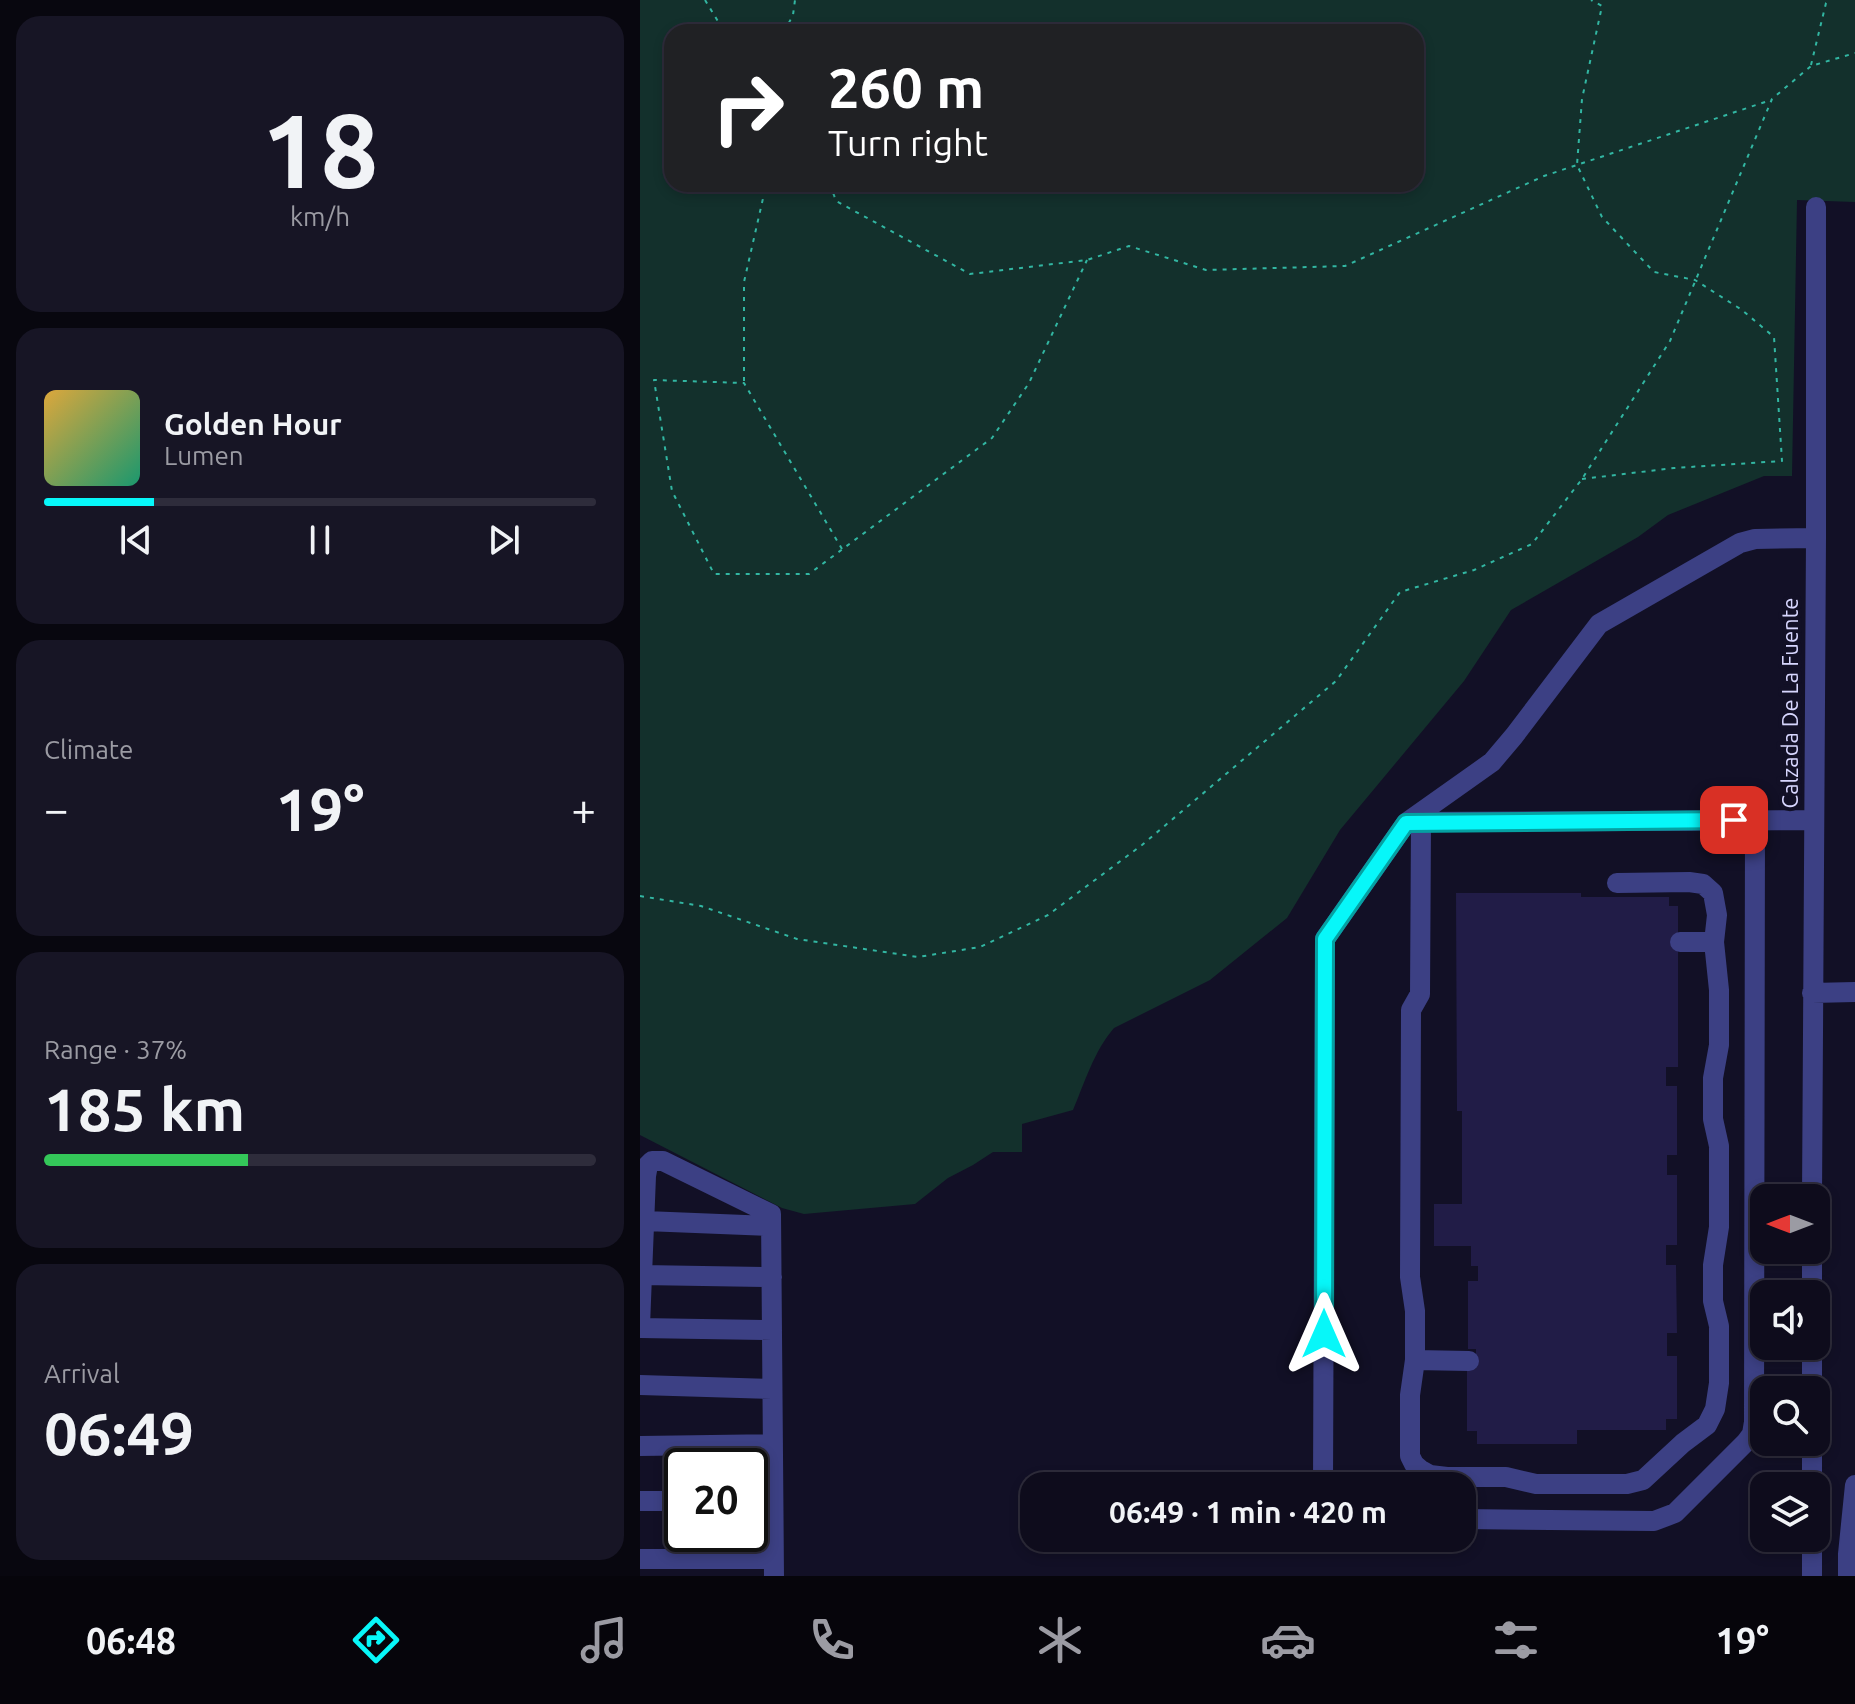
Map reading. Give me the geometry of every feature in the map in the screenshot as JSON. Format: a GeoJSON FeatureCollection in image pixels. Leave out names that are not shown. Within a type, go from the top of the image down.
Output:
{"type":"FeatureCollection","features":[{"type":"Feature","properties":{"kind":"street","name":"Calzada De La Fuente"},"geometry":{"type":"LineString","coordinates":[[1812,1184],[1816,207]]}},
{"type":"Feature","properties":{"kind":"street"},"geometry":{"type":"LineString","coordinates":[[1323,1472],[1325,939],[1414,822],[1492,762],[1599,624],[1740,543],[1755,539],[1816,538]]}},
{"type":"Feature","properties":{"kind":"street"},"geometry":{"type":"LineString","coordinates":[[1476,1519],[1654,1521],[1664,1518],[1675,1513],[1752,1434],[1755,820]]}},
{"type":"Feature","properties":{"kind":"street"},"geometry":{"type":"LineString","coordinates":[[1414,822],[1814,820]]}},
{"type":"Feature","properties":{"kind":"street"},"geometry":{"type":"LineString","coordinates":[[1414,822],[1420,994],[1411,1010],[1410,1277],[1415,1311],[1415,1360],[1410,1395],[1410,1456],[1414,1464],[1430,1475],[1506,1477],[1536,1484],[1627,1484],[1643,1480],[1707,1425],[1715,1409],[1719,1383],[1719,1326],[1713,1301],[1713,1265],[1719,1227],[1719,1146],[1713,1119],[1713,1078],[1719,1045],[1719,990],[1714,942],[1717,915],[1713,893],[1703,884],[1689,882],[1617,883]]}},
{"type":"Feature","properties":{"kind":"street"},"geometry":{"type":"LineString","coordinates":[[1680,942],[1714,942]]}},
{"type":"Feature","properties":{"kind":"street"},"geometry":{"type":"LineString","coordinates":[[1812,993],[1855,992]]}},
{"type":"Feature","properties":{"kind":"street"},"geometry":{"type":"LineString","coordinates":[[640,1559],[774,1568],[772,1389],[772,1330],[772,1277],[771,1214],[663,1161],[652,1161],[648,1165],[640,1327],[772,1330]]}},
{"type":"Feature","properties":{"kind":"street"},"geometry":{"type":"LineString","coordinates":[[645,1221],[771,1226]]}},
{"type":"Feature","properties":{"kind":"street"},"geometry":{"type":"LineString","coordinates":[[642,1275],[772,1277]]}},
{"type":"Feature","properties":{"kind":"street"},"geometry":{"type":"LineString","coordinates":[[1415,1360],[1469,1361]]}},
{"type":"Feature","properties":{"kind":"street"},"geometry":{"type":"LineString","coordinates":[[640,1385],[772,1389]]}},
{"type":"Feature","properties":{"kind":"street"},"geometry":{"type":"LineString","coordinates":[[640,1446],[773,1444]]}},
{"type":"Feature","properties":{"kind":"street"},"geometry":{"type":"LineString","coordinates":[[1848,1576],[1855,1485]]}},
{"type":"Feature","properties":{"kind":"street"},"geometry":{"type":"LineString","coordinates":[[640,1501],[664,1501]]}},
{"type":"Feature","properties":{"kind":"street"},"geometry":{"type":"LineString","coordinates":[[768,1501],[773,1501]]}},
{"type":"Feature","properties":{"kind":"street"},"geometry":{"type":"LineString","coordinates":[[1812,1552],[1812,1576]]}},
{"type":"Feature","properties":{"kind":"path"},"geometry":{"type":"LineString","coordinates":[[705,0],[720,24]]}},
{"type":"Feature","properties":{"kind":"path"},"geometry":{"type":"LineString","coordinates":[[788,24],[795,0]]}},
{"type":"Feature","properties":{"kind":"path"},"geometry":{"type":"LineString","coordinates":[[1582,479],[1674,468],[1782,461],[1774,337],[1742,310],[1695,280],[1654,272],[1602,217],[1577,165],[1582,99],[1602,6],[1591,0]]}},
{"type":"Feature","properties":{"kind":"path"},"geometry":{"type":"LineString","coordinates":[[1811,66],[1829,0]]}},
{"type":"Feature","properties":{"kind":"path"},"geometry":{"type":"LineString","coordinates":[[833,192],[836,201],[970,274],[1087,260],[1129,246],[1206,270],[1345,266],[1544,176],[1772,99],[1811,66],[1855,53]]}},
{"type":"Feature","properties":{"kind":"path"},"geometry":{"type":"LineString","coordinates":[[640,896],[701,906],[797,939],[918,957],[980,947],[1048,915],[1167,825],[1336,681],[1400,592],[1474,570],[1532,544],[1582,479],[1670,341],[1772,99]]}},
{"type":"Feature","properties":{"kind":"path"},"geometry":{"type":"LineString","coordinates":[[764,192],[744,282],[744,383],[842,549]]}},
{"type":"Feature","properties":{"kind":"path"},"geometry":{"type":"LineString","coordinates":[[744,383],[654,380],[672,491],[714,574],[809,574],[992,438],[1029,383],[1087,260]]}},
{"type":"Feature","properties":{"kind":"green space"},"geometry":{"type":"Polygon","coordinates":[[[640,0],[1855,0],[1855,202],[1797,200],[1792,476],[1764,476],[1668,515],[1638,537],[1511,610],[1464,681],[1340,830],[1287,918],[1210,980],[1114,1028],[1095,1057],[1073,1110],[1022,1124],[1022,1152],[993,1152],[948,1178],[915,1204],[804,1214],[782,1208],[640,1135],[640,0]]]}},
{"type":"Feature","properties":{"kind":"building"},"geometry":{"type":"Polygon","coordinates":[[[1456,893],[1669,897],[1669,906],[1678,906],[1678,1067],[1666,1067],[1666,1086],[1677,1086],[1677,1155],[1667,1155],[1667,1175],[1677,1175],[1677,1245],[1666,1245],[1666,1265],[1676,1265],[1677,1333],[1667,1333],[1667,1356],[1677,1356],[1677,1419],[1666,1419],[1666,1430],[1577,1430],[1577,1444],[1477,1444],[1477,1431],[1467,1431],[1467,1369],[1476,1369],[1476,1349],[1468,1349],[1468,1281],[1478,1281],[1478,1266],[1471,1266],[1471,1246],[1434,1246],[1434,1204],[1462,1204],[1462,1111],[1457,1111],[1456,893]]]}},
{"type":"Feature","properties":{"kind":"route"},"geometry":{"type":"LineString","coordinates":[[1324,1334],[1325,939],[1406,823],[1734,820]]}}]}
